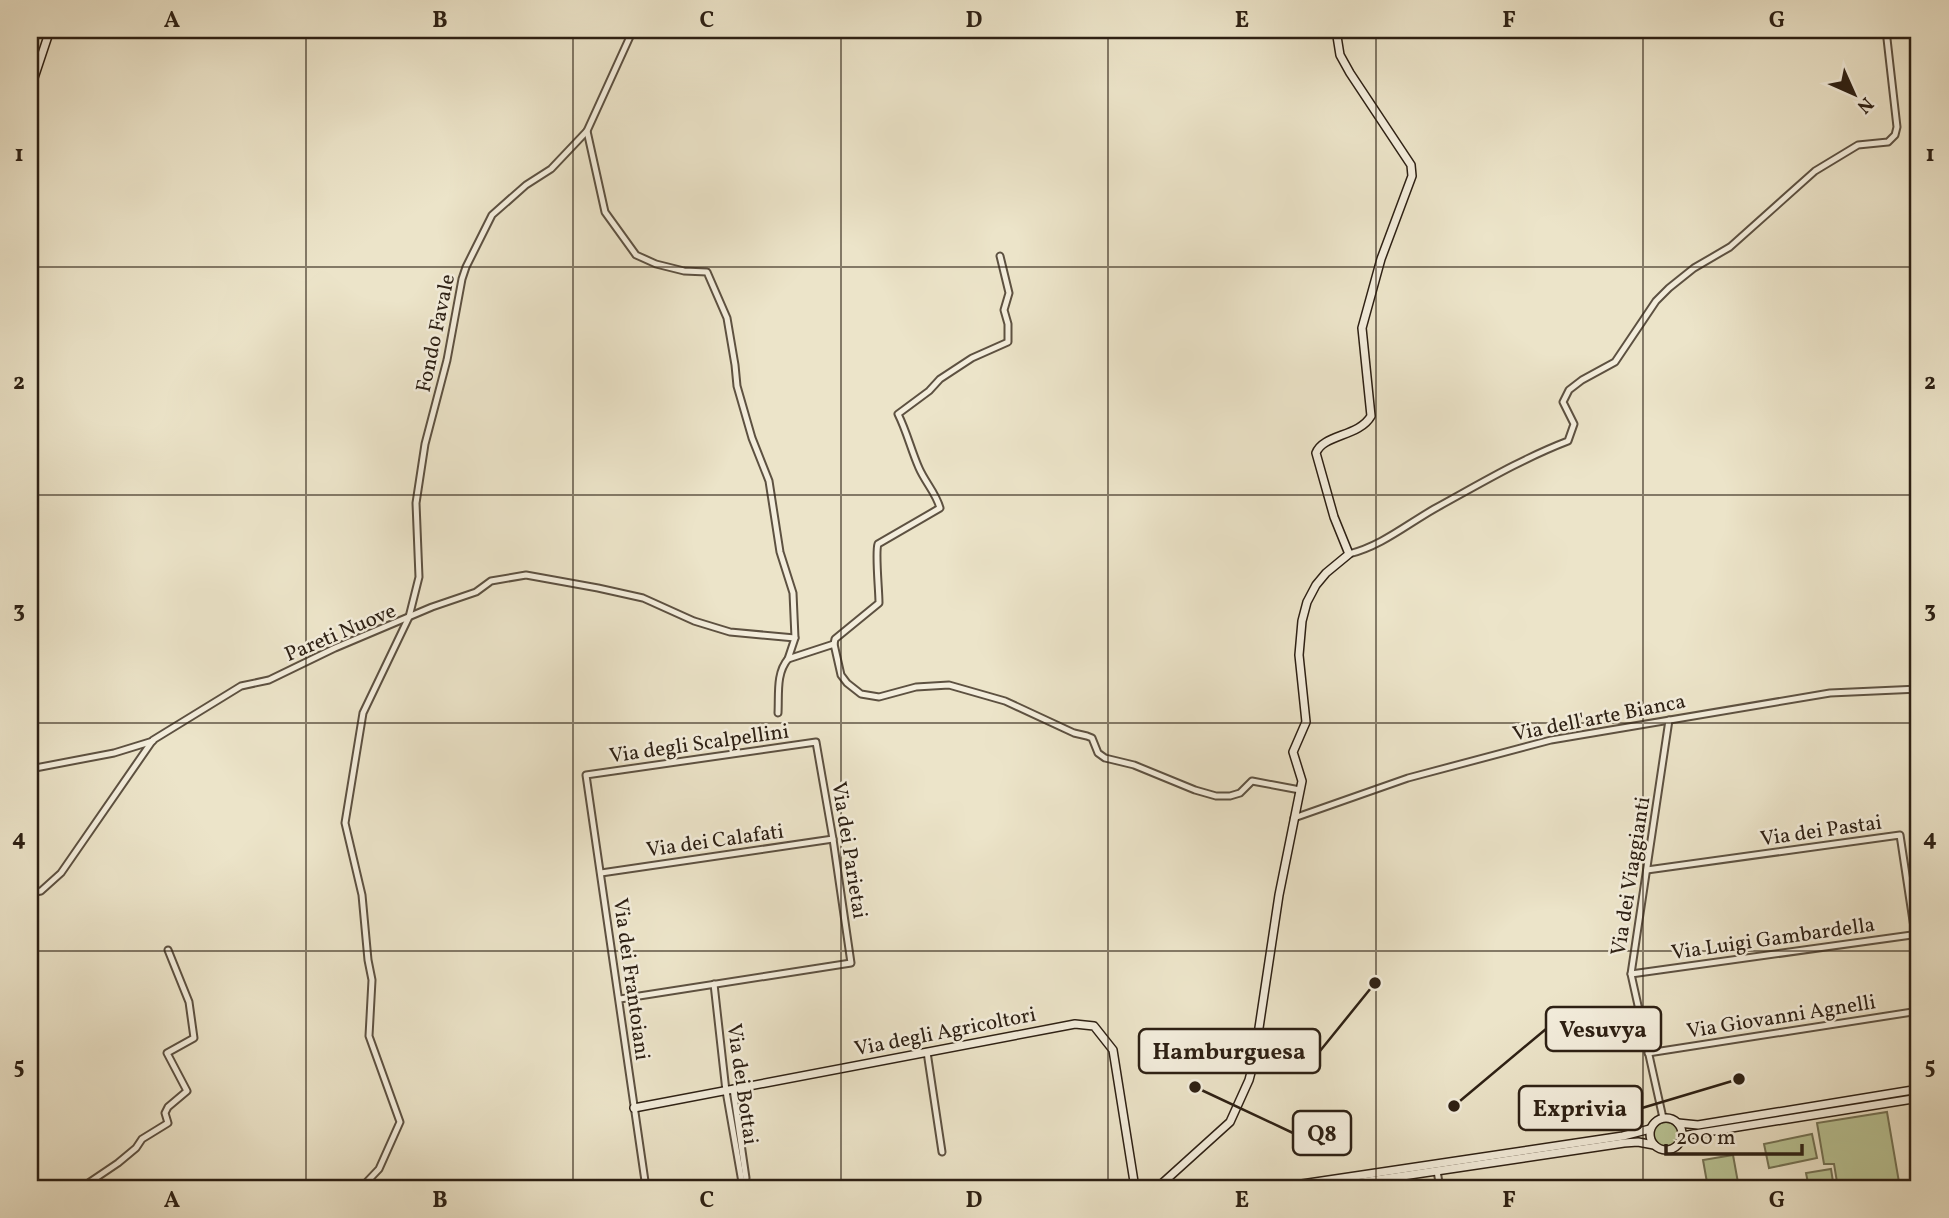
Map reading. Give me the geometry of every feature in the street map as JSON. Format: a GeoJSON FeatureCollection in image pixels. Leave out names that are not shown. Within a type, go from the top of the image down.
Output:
{"type":"FeatureCollection","features":[{"type":"Feature","properties":{"kind":"street"},"geometry":{"type":"LineString","coordinates":[[30,90],[50,30]]}},
{"type":"Feature","properties":{"kind":"street","name":"Fondo Favale"},"geometry":{"type":"LineString","coordinates":[[409,617],[419,577],[416,503],[425,444],[442,381],[452,322],[466,267],[492,215],[526,185],[551,170],[587,131],[633,30]]}},
{"type":"Feature","properties":{"kind":"street"},"geometry":{"type":"LineString","coordinates":[[1336,30],[1337,45],[1345,64],[1411,165],[1412,171],[1381,259],[1362,328],[1371,416],[1361,428],[1321,446],[1316,453],[1334,517],[1349,554]]}},
{"type":"Feature","properties":{"kind":"street"},"geometry":{"type":"LineString","coordinates":[[1157,1188],[1230,1122],[1249,1080],[1300,790],[1301,781],[1293,752],[1306,722],[1298,655],[1302,621],[1307,602],[1316,585],[1349,554],[1383,541],[1529,456],[1568,441],[1574,424],[1563,402],[1569,390],[1615,362],[1656,301],[1669,288],[1694,268],[1730,247],[1815,172],[1858,145],[1888,142],[1895,135],[1897,127],[1886,30]]}},
{"type":"Feature","properties":{"kind":"street"},"geometry":{"type":"LineString","coordinates":[[587,131],[605,212],[636,255],[656,264],[684,271],[707,272],[727,318],[737,386],[752,438],[769,481],[780,552],[793,593],[795,638],[780,674],[778,713]]}},
{"type":"Feature","properties":{"kind":"street"},"geometry":{"type":"LineString","coordinates":[[1000,256],[1009,293],[1004,310],[1008,324],[1008,342],[972,358],[940,379],[929,391],[898,414],[908,433],[920,470],[940,508],[878,544],[879,603],[835,639],[841,675],[847,684],[861,694],[878,696],[916,687],[949,685],[1005,701],[1074,733],[1091,738],[1098,753],[1105,758],[1134,765],[1216,796],[1240,793],[1250,782],[1255,781],[1300,790]]}},
{"type":"Feature","properties":{"kind":"street"},"geometry":{"type":"LineString","coordinates":[[409,617],[476,592],[491,581],[526,575],[643,598],[694,621],[730,632],[795,638]]}},
{"type":"Feature","properties":{"kind":"street","name":"Pareti Nuove"},"geometry":{"type":"LineString","coordinates":[[30,893],[41,891],[61,873],[153,740],[240,686],[269,680],[409,617]]}},
{"type":"Feature","properties":{"kind":"street","name":"Pareti Nuove"},"geometry":{"type":"LineString","coordinates":[[361,1188],[379,1169],[400,1122],[369,1036],[372,980],[362,895],[345,823],[363,713],[409,617]]}},
{"type":"Feature","properties":{"kind":"street"},"geometry":{"type":"LineString","coordinates":[[788,659],[834,644]]}},
{"type":"Feature","properties":{"kind":"street","name":"Via dell'arte Bianca"},"geometry":{"type":"LineString","coordinates":[[1293,819],[1408,778],[1526,745],[1830,693],[1919,689]]}},
{"type":"Feature","properties":{"kind":"street","name":"Via dei Viaggianti"},"geometry":{"type":"LineString","coordinates":[[1663,1118],[1632,974],[1669,720]]}},
{"type":"Feature","properties":{"kind":"street"},"geometry":{"type":"LineString","coordinates":[[30,769],[114,753],[153,740]]}},
{"type":"Feature","properties":{"kind":"street","name":"Via degli Scalpellini"},"geometry":{"type":"LineString","coordinates":[[586,775],[816,742]]}},
{"type":"Feature","properties":{"kind":"street","name":"Via dei Parietai"},"geometry":{"type":"LineString","coordinates":[[714,984],[851,963],[816,742]]}},
{"type":"Feature","properties":{"kind":"street","name":"Via dei Frantoiani"},"geometry":{"type":"LineString","coordinates":[[586,775],[646,1188]]}},
{"type":"Feature","properties":{"kind":"street","name":"Via dei Pastai"},"geometry":{"type":"LineString","coordinates":[[1647,870],[1900,835],[1917,934]]}},
{"type":"Feature","properties":{"kind":"street","name":"Via dei Calafati"},"geometry":{"type":"LineString","coordinates":[[601,873],[833,839]]}},
{"type":"Feature","properties":{"kind":"street","name":"Via Luigi Gambardella"},"geometry":{"type":"LineString","coordinates":[[1632,974],[1917,934]]}},
{"type":"Feature","properties":{"kind":"street"},"geometry":{"type":"LineString","coordinates":[[81,1188],[118,1163],[136,1148],[142,1139],[168,1123],[165,1113],[168,1107],[187,1091],[167,1053],[194,1038],[189,1002],[168,950]]}},
{"type":"Feature","properties":{"kind":"street"},"geometry":{"type":"LineString","coordinates":[[620,999],[714,984]]}},
{"type":"Feature","properties":{"kind":"street","name":"Via dei Bottai"},"geometry":{"type":"LineString","coordinates":[[714,984],[746,1178],[743,1188]]}},
{"type":"Feature","properties":{"kind":"street","name":"Via Giovanni Agnelli"},"geometry":{"type":"LineString","coordinates":[[1648,1053],[1919,1012]]}},
{"type":"Feature","properties":{"kind":"street","name":"Via degli Agricoltori"},"geometry":{"type":"LineString","coordinates":[[634,1108],[1075,1024],[1094,1026],[1113,1050],[1135,1188]]}},
{"type":"Feature","properties":{"kind":"street"},"geometry":{"type":"LineString","coordinates":[[927,1052],[942,1152]]}},
{"type":"Feature","properties":{"kind":"street"},"geometry":{"type":"LineString","coordinates":[[1654,1145],[1650,1138],[1650,1129],[1655,1122],[1663,1118],[1698,1125],[1919,1089]]}},
{"type":"Feature","properties":{"kind":"street"},"geometry":{"type":"LineString","coordinates":[[1682,1136],[1919,1098]]}},
{"type":"Feature","properties":{"kind":"street"},"geometry":{"type":"LineString","coordinates":[[1322,1188],[1624,1143],[1654,1145],[1668,1150],[1678,1145],[1682,1136],[1678,1123]]}},
{"type":"Feature","properties":{"kind":"street"},"geometry":{"type":"LineString","coordinates":[[1275,1188],[1623,1136],[1650,1129]]}},
{"type":"Feature","properties":{"kind":"street"},"geometry":{"type":"LineString","coordinates":[[1437,1171],[1440,1188]]}},
{"type":"Feature","properties":{"kind":"green space"},"geometry":{"type":"Polygon","coordinates":[[[1887,1112],[1900,1188],[1838,1188],[1834,1164],[1824,1164],[1817,1123],[1887,1112]]]}},
{"type":"Feature","properties":{"kind":"green space"},"geometry":{"type":"Polygon","coordinates":[[[1666,1122],[1675,1126],[1679,1135],[1675,1144],[1666,1148],[1657,1144],[1653,1135],[1657,1126],[1666,1122]]]}},
{"type":"Feature","properties":{"kind":"green space"},"geometry":{"type":"Polygon","coordinates":[[[1812,1134],[1817,1158],[1769,1168],[1764,1144],[1812,1134]]]}},
{"type":"Feature","properties":{"kind":"green space"},"geometry":{"type":"Polygon","coordinates":[[[1733,1155],[1739,1188],[1708,1188],[1703,1160],[1733,1155]]]}},
{"type":"Feature","properties":{"kind":"green space"},"geometry":{"type":"Polygon","coordinates":[[[1831,1169],[1834,1188],[1809,1188],[1806,1173],[1831,1169]]]}},
{"type":"Feature","properties":{"kind":"place","name":"Hamburguesa"},"geometry":{"type":"Point","coordinates":[1375,983]}},
{"type":"Feature","properties":{"kind":"place","name":"Exprivia"},"geometry":{"type":"Point","coordinates":[1739,1079]}},
{"type":"Feature","properties":{"kind":"place","name":"Q8"},"geometry":{"type":"Point","coordinates":[1195,1087]}},
{"type":"Feature","properties":{"kind":"place","name":"Vesuvya"},"geometry":{"type":"Point","coordinates":[1454,1106]}}]}
